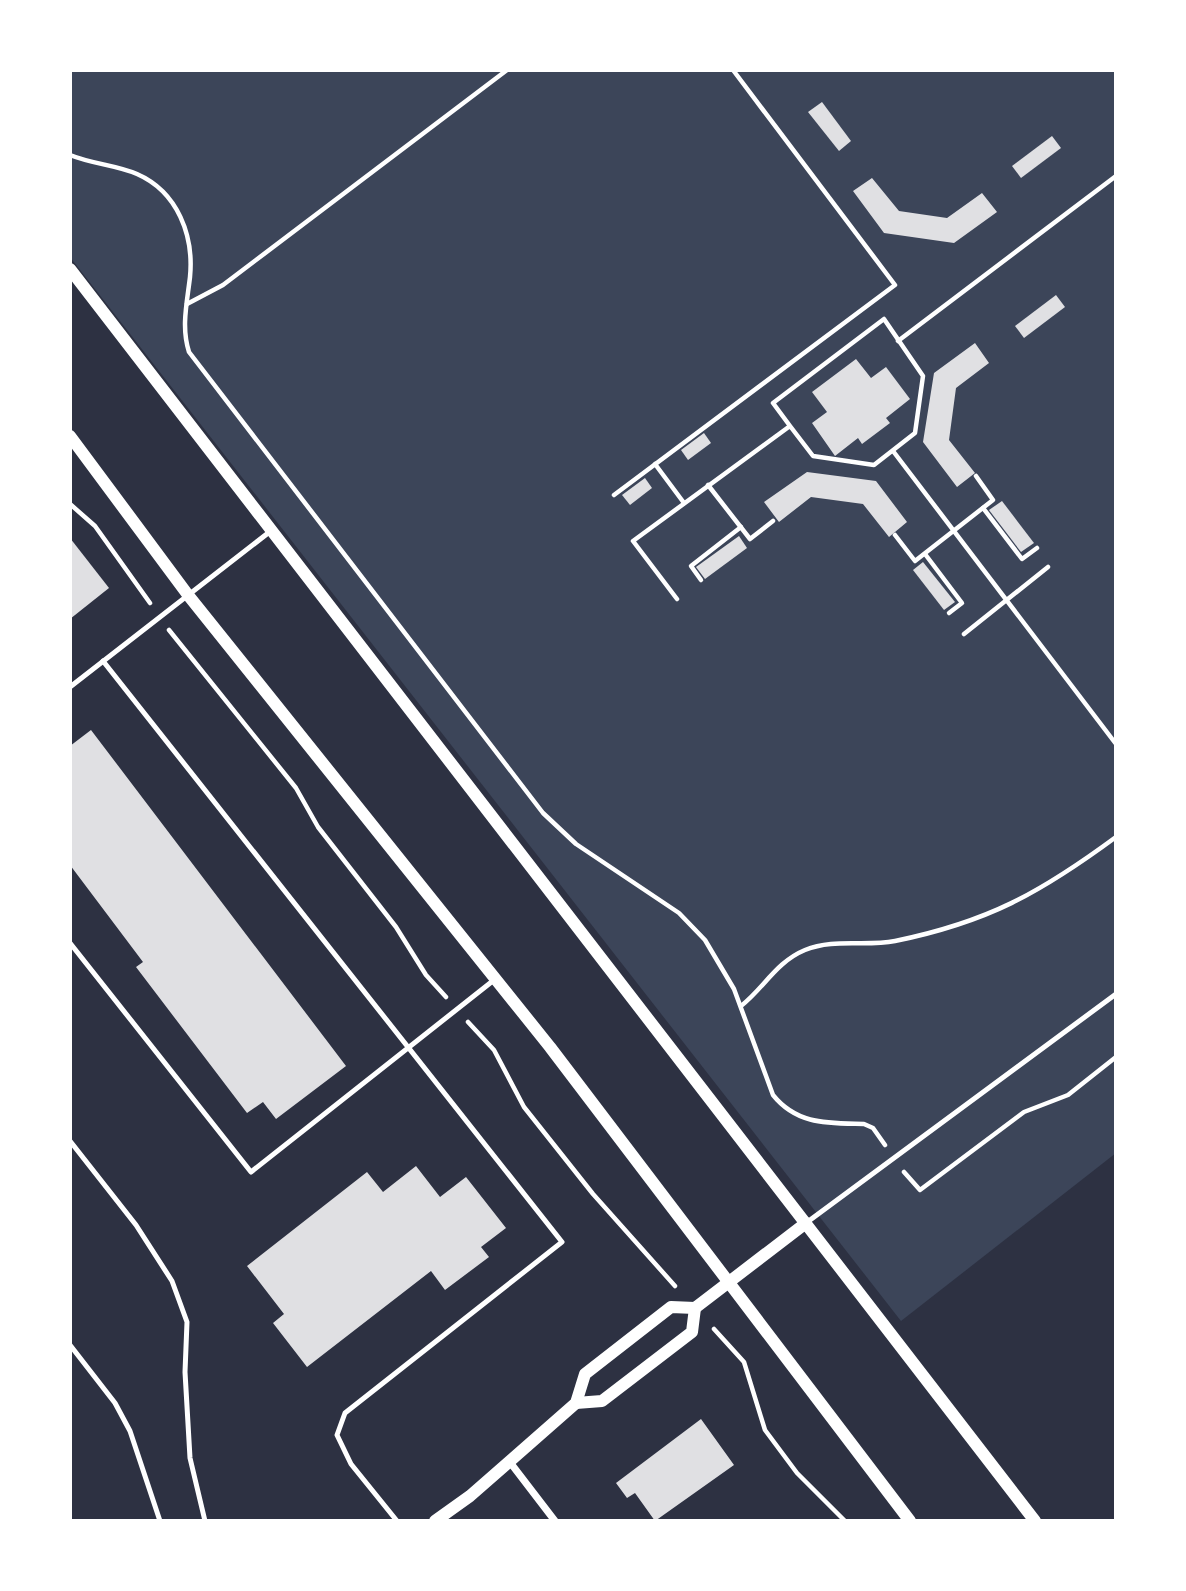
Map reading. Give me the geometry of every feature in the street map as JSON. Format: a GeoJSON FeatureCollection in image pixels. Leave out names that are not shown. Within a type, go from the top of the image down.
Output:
{"type":"FeatureCollection","features":[{"type":"Feature","properties":{"kind":"street"},"geometry":{"type":"LineString","coordinates":[[70,269],[1035,1521]]}},
{"type":"Feature","properties":{"kind":"street"},"geometry":{"type":"LineString","coordinates":[[70,436],[188,595],[550,1047],[910,1521]]}},
{"type":"Feature","properties":{"kind":"street"},"geometry":{"type":"LineString","coordinates":[[435,1521],[576,1402],[585,1374],[671,1307],[695,1308],[806,1223]]}},
{"type":"Feature","properties":{"kind":"street"},"geometry":{"type":"LineString","coordinates":[[576,1402],[602,1401],[692,1332],[695,1308]]}},
{"type":"Feature","properties":{"kind":"street"},"geometry":{"type":"LineString","coordinates":[[509,1461],[555,1521]]}},
{"type":"Feature","properties":{"kind":"lane"},"geometry":{"type":"LineString","coordinates":[[70,687],[272,530]]}},
{"type":"Feature","properties":{"kind":"lane"},"geometry":{"type":"LineString","coordinates":[[103,660],[562,1242],[345,1413],[337,1435],[351,1464],[397,1521]]}},
{"type":"Feature","properties":{"kind":"lane"},"geometry":{"type":"LineString","coordinates":[[70,943],[250,1172],[406,1046],[494,980]]}},
{"type":"Feature","properties":{"kind":"lane"},"geometry":{"type":"LineString","coordinates":[[806,1223],[1116,994]]}},
{"type":"Feature","properties":{"kind":"lane"},"geometry":{"type":"LineString","coordinates":[[70,1141],[136,1226],[172,1281],[187,1322],[186,1372],[190,1458],[205,1521]]}},
{"type":"Feature","properties":{"kind":"lane"},"geometry":{"type":"LineString","coordinates":[[70,1345],[115,1403],[130,1430],[160,1521]]}},
{"type":"Feature","properties":{"kind":"path"},"geometry":{"type":"LineString","coordinates":[[187,304],[223,285],[507,70]]}},
{"type":"Feature","properties":{"kind":"path"},"geometry":{"type":"LineString","coordinates":[[614,495],[895,285],[733,70]]}},
{"type":"Feature","properties":{"kind":"path"},"geometry":{"type":"LineString","coordinates":[[70,155],[137,174],[159,187],[176,207],[184,221],[193,254],[184,337],[189,352],[507,769],[544,813],[576,844],[679,913],[705,940],[723,966],[741,1006],[773,1095],[784,1109],[800,1118],[873,1128],[920,1190],[1024,1112],[1068,1095],[1116,1057]]}},
{"type":"Feature","properties":{"kind":"path"},"geometry":{"type":"LineString","coordinates":[[898,341],[1116,176]]}},
{"type":"Feature","properties":{"kind":"path"},"geometry":{"type":"LineString","coordinates":[[884,319],[898,341],[923,376],[915,433],[874,465],[813,456],[773,403],[884,319]]}},
{"type":"Feature","properties":{"kind":"path"},"geometry":{"type":"LineString","coordinates":[[677,599],[633,541],[790,426]]}},
{"type":"Feature","properties":{"kind":"path"},"geometry":{"type":"LineString","coordinates":[[893,450],[1116,744]]}},
{"type":"Feature","properties":{"kind":"path"},"geometry":{"type":"LineString","coordinates":[[654,464],[684,503]]}},
{"type":"Feature","properties":{"kind":"path"},"geometry":{"type":"LineString","coordinates":[[895,535],[915,561],[925,554],[993,500],[976,476]]}},
{"type":"Feature","properties":{"kind":"path"},"geometry":{"type":"LineString","coordinates":[[708,485],[750,539],[773,521]]}},
{"type":"Feature","properties":{"kind":"path"},"geometry":{"type":"LineString","coordinates":[[983,508],[1022,559],[1037,548]]}},
{"type":"Feature","properties":{"kind":"path"},"geometry":{"type":"LineString","coordinates":[[701,580],[691,566],[741,527]]}},
{"type":"Feature","properties":{"kind":"path"},"geometry":{"type":"LineString","coordinates":[[925,554],[962,603],[949,613]]}},
{"type":"Feature","properties":{"kind":"path"},"geometry":{"type":"LineString","coordinates":[[964,634],[1048,567]]}},
{"type":"Feature","properties":{"kind":"path"},"geometry":{"type":"LineString","coordinates":[[741,1006],[777,968],[806,950],[823,944],[895,941],[998,912],[1041,888],[1116,837]]}},
{"type":"Feature","properties":{"kind":"shaded area"},"geometry":{"type":"Polygon","coordinates":[[[70,70],[1116,70],[1116,1153],[901,1321],[70,257],[70,70]]]}},
{"type":"Feature","properties":{"kind":"building"},"geometry":{"type":"Polygon","coordinates":[[[822,102],[851,141],[839,151],[808,112],[822,102]]]}},
{"type":"Feature","properties":{"kind":"building"},"geometry":{"type":"Polygon","coordinates":[[[1052,136],[1061,148],[1021,178],[1012,166],[1052,136]]]}},
{"type":"Feature","properties":{"kind":"building"},"geometry":{"type":"Polygon","coordinates":[[[872,178],[899,211],[947,218],[982,193],[997,212],[954,243],[884,233],[853,191],[872,178]]]}},
{"type":"Feature","properties":{"kind":"building"},"geometry":{"type":"Polygon","coordinates":[[[1056,295],[1065,307],[1024,338],[1015,326],[1056,295]]]}},
{"type":"Feature","properties":{"kind":"building"},"geometry":{"type":"Polygon","coordinates":[[[975,343],[989,363],[956,388],[949,440],[975,473],[957,487],[923,442],[934,373],[975,343]]]}},
{"type":"Feature","properties":{"kind":"building"},"geometry":{"type":"Polygon","coordinates":[[[856,359],[871,378],[886,367],[910,399],[886,418],[890,423],[862,444],[858,438],[835,456],[812,423],[827,412],[812,392],[856,359]]]}},
{"type":"Feature","properties":{"kind":"building"},"geometry":{"type":"Polygon","coordinates":[[[704,433],[711,443],[688,460],[681,450],[704,433]]]}},
{"type":"Feature","properties":{"kind":"building"},"geometry":{"type":"Polygon","coordinates":[[[807,472],[876,481],[907,522],[889,537],[863,504],[811,497],[779,522],[764,502],[807,472]]]}},
{"type":"Feature","properties":{"kind":"building"},"geometry":{"type":"Polygon","coordinates":[[[645,478],[652,488],[630,505],[622,495],[645,478]]]}},
{"type":"Feature","properties":{"kind":"building"},"geometry":{"type":"Polygon","coordinates":[[[1002,501],[1034,543],[1021,552],[989,510],[1002,501]]]}},
{"type":"Feature","properties":{"kind":"building"},"geometry":{"type":"Polygon","coordinates":[[[739,536],[747,548],[705,579],[696,567],[739,536]]]}},
{"type":"Feature","properties":{"kind":"building"},"geometry":{"type":"Polygon","coordinates":[[[70,538],[109,588],[70,619],[70,538]]]}},
{"type":"Feature","properties":{"kind":"building"},"geometry":{"type":"Polygon","coordinates":[[[923,562],[955,602],[944,610],[913,570],[923,562]]]}},
{"type":"Feature","properties":{"kind":"building"},"geometry":{"type":"Polygon","coordinates":[[[91,730],[346,1066],[276,1119],[263,1102],[247,1113],[136,967],[143,962],[70,865],[70,746],[91,730]]]}},
{"type":"Feature","properties":{"kind":"building"},"geometry":{"type":"Polygon","coordinates":[[[416,1166],[440,1197],[466,1177],[506,1228],[481,1247],[489,1257],[445,1290],[431,1271],[307,1367],[273,1323],[284,1314],[247,1266],[367,1172],[383,1192],[416,1166]]]}},
{"type":"Feature","properties":{"kind":"building"},"geometry":{"type":"Polygon","coordinates":[[[701,1419],[734,1465],[655,1521],[635,1493],[627,1498],[616,1483],[701,1419]]]}}]}
